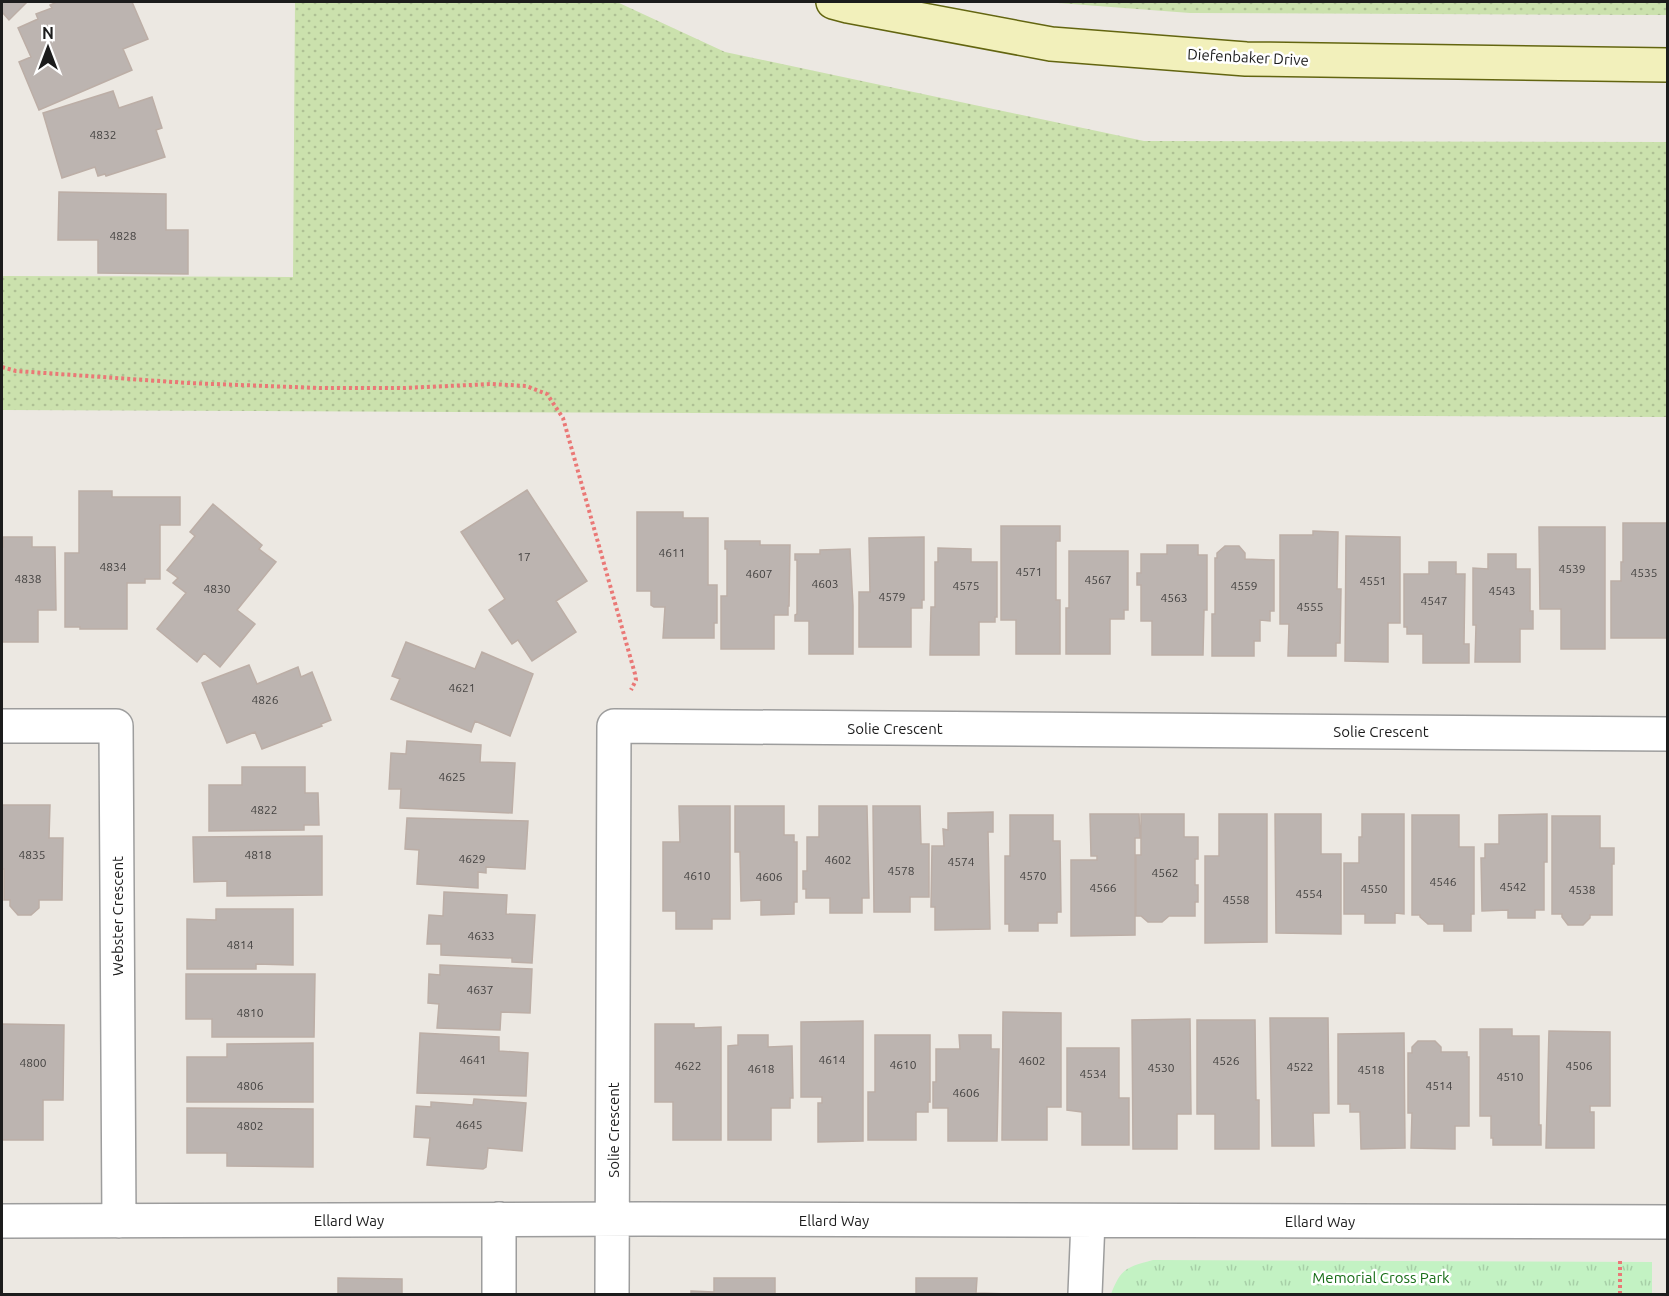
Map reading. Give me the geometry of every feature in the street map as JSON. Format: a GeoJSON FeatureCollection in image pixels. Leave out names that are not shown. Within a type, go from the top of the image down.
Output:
{"type":"FeatureCollection","features":[{"type":"Feature","properties":{"kind":"main road","name":"Diefenbaker Drive"},"geometry":{"type":"LineString","coordinates":[[833,2],[1051,44],[1246,59],[1668,65]]}},
{"type":"Feature","properties":{"kind":"street","name":"Webster Crescent"},"geometry":{"type":"LineString","coordinates":[[2,726],[117,726],[118,1221]]}},
{"type":"Feature","properties":{"kind":"street","name":"Solie Crescent"},"geometry":{"type":"LineString","coordinates":[[612,1294],[615,726],[1668,734]]}},
{"type":"Feature","properties":{"kind":"street"},"geometry":{"type":"LineString","coordinates":[[499,1219],[499,1294]]}},
{"type":"Feature","properties":{"kind":"street","name":"Ellard Way"},"geometry":{"type":"LineString","coordinates":[[2,1221],[612,1219],[1668,1222]]}},
{"type":"Feature","properties":{"kind":"street"},"geometry":{"type":"LineString","coordinates":[[1085,1294],[1088,1221]]}},
{"type":"Feature","properties":{"kind":"path"},"geometry":{"type":"LineString","coordinates":[[2,367],[16,371],[188,383],[404,388],[492,384],[526,386],[547,394],[563,418],[635,674],[636,680],[615,726]]}},
{"type":"Feature","properties":{"kind":"path"},"geometry":{"type":"LineString","coordinates":[[1620,1261],[1620,1294]]}},
{"type":"Feature","properties":{"kind":"green space"},"geometry":{"type":"Polygon","coordinates":[[[295,2],[617,2],[725,52],[1144,141],[1667,142],[1667,417],[2,410],[2,276],[293,277],[295,2]]]}},
{"type":"Feature","properties":{"kind":"green space"},"geometry":{"type":"Polygon","coordinates":[[[1045,2],[1667,2],[1668,15],[1190,13],[1045,2]]]}},
{"type":"Feature","properties":{"kind":"green space","name":"Memorial Cross Park"},"geometry":{"type":"Polygon","coordinates":[[[1153,1260],[1652,1262],[1652,1294],[1111,1294],[1118,1279],[1126,1270],[1153,1260]]]}},
{"type":"Feature","properties":{"kind":"building"},"geometry":{"type":"Polygon","coordinates":[[[2,2],[27,2],[9,20],[2,12],[2,2]]]}},
{"type":"Feature","properties":{"kind":"building"},"geometry":{"type":"Polygon","coordinates":[[[57,2],[132,2],[148,39],[123,49],[132,70],[39,110],[19,62],[31,57],[18,28],[38,19],[36,14],[52,8],[50,5],[57,2]]]}},
{"type":"Feature","properties":{"kind":"building"},"geometry":{"type":"Polygon","coordinates":[[[113,91],[119,108],[152,97],[162,128],[156,130],[165,157],[106,176],[105,174],[98,176],[95,167],[62,178],[43,113],[113,91]]]}},
{"type":"Feature","properties":{"kind":"building"},"geometry":{"type":"Polygon","coordinates":[[[59,192],[166,194],[166,230],[188,230],[188,274],[98,273],[98,240],[58,240],[59,192]]]}},
{"type":"Feature","properties":{"kind":"building"},"geometry":{"type":"Polygon","coordinates":[[[527,490],[587,581],[556,601],[576,632],[532,661],[518,640],[512,644],[489,610],[505,599],[461,532],[527,490]]]}},
{"type":"Feature","properties":{"kind":"building"},"geometry":{"type":"Polygon","coordinates":[[[79,491],[112,491],[112,497],[180,497],[180,525],[160,525],[160,579],[145,579],[145,583],[127,583],[127,629],[65,627],[65,553],[79,553],[79,491]]]}},
{"type":"Feature","properties":{"kind":"building"},"geometry":{"type":"Polygon","coordinates":[[[213,504],[262,545],[259,549],[276,562],[237,610],[255,624],[220,667],[204,653],[197,662],[157,629],[186,593],[173,583],[178,578],[167,570],[195,536],[190,532],[213,504]]]}},
{"type":"Feature","properties":{"kind":"building"},"geometry":{"type":"Polygon","coordinates":[[[637,512],[683,512],[683,518],[708,518],[708,585],[717,585],[717,623],[714,623],[714,638],[663,638],[665,607],[651,605],[651,591],[637,591],[637,512]]]}},
{"type":"Feature","properties":{"kind":"building"},"geometry":{"type":"Polygon","coordinates":[[[1623,523],[1668,523],[1667,638],[1611,638],[1611,581],[1621,581],[1623,523]]]}},
{"type":"Feature","properties":{"kind":"building"},"geometry":{"type":"Polygon","coordinates":[[[1001,526],[1060,526],[1060,541],[1056,541],[1056,600],[1060,600],[1060,654],[1016,654],[1016,620],[1001,620],[1001,526]]]}},
{"type":"Feature","properties":{"kind":"building"},"geometry":{"type":"Polygon","coordinates":[[[1539,527],[1605,527],[1605,649],[1561,649],[1561,609],[1540,609],[1539,527]]]}},
{"type":"Feature","properties":{"kind":"building"},"geometry":{"type":"Polygon","coordinates":[[[1313,531],[1338,532],[1337,589],[1341,589],[1340,643],[1336,643],[1336,656],[1288,656],[1289,624],[1280,624],[1280,535],[1313,535],[1313,531]]]}},
{"type":"Feature","properties":{"kind":"building"},"geometry":{"type":"Polygon","coordinates":[[[1346,536],[1400,537],[1400,623],[1388,623],[1388,662],[1345,661],[1346,536]]]}},
{"type":"Feature","properties":{"kind":"building"},"geometry":{"type":"Polygon","coordinates":[[[3,537],[32,537],[32,547],[55,547],[56,610],[38,610],[38,642],[2,642],[3,537]]]}},
{"type":"Feature","properties":{"kind":"building"},"geometry":{"type":"Polygon","coordinates":[[[924,537],[924,600],[922,600],[922,608],[911,608],[911,647],[859,647],[859,592],[870,592],[869,538],[924,537]]]}},
{"type":"Feature","properties":{"kind":"building"},"geometry":{"type":"Polygon","coordinates":[[[725,541],[760,541],[760,545],[790,545],[788,615],[774,615],[774,649],[721,649],[721,596],[727,596],[725,541]]]}},
{"type":"Feature","properties":{"kind":"building"},"geometry":{"type":"Polygon","coordinates":[[[1167,545],[1198,545],[1198,555],[1207,555],[1207,610],[1204,610],[1203,655],[1152,655],[1152,621],[1141,621],[1141,585],[1137,585],[1137,573],[1141,573],[1141,554],[1167,554],[1167,545]]]}},
{"type":"Feature","properties":{"kind":"building"},"geometry":{"type":"Polygon","coordinates":[[[1225,546],[1239,546],[1245,553],[1245,559],[1274,560],[1274,611],[1270,611],[1270,621],[1260,620],[1260,641],[1254,641],[1254,656],[1212,656],[1215,558],[1225,546]]]}},
{"type":"Feature","properties":{"kind":"building"},"geometry":{"type":"Polygon","coordinates":[[[938,548],[971,549],[971,562],[997,562],[997,617],[995,617],[995,622],[979,622],[979,655],[930,655],[931,607],[935,607],[935,562],[938,562],[938,548]]]}},
{"type":"Feature","properties":{"kind":"building"},"geometry":{"type":"Polygon","coordinates":[[[850,549],[853,654],[809,654],[809,621],[795,621],[797,560],[795,560],[795,554],[820,554],[820,550],[850,549]]]}},
{"type":"Feature","properties":{"kind":"building"},"geometry":{"type":"Polygon","coordinates":[[[1069,551],[1128,551],[1128,610],[1124,610],[1124,619],[1110,619],[1110,654],[1066,654],[1069,551]]]}},
{"type":"Feature","properties":{"kind":"building"},"geometry":{"type":"Polygon","coordinates":[[[1488,554],[1516,554],[1516,569],[1530,569],[1530,611],[1533,611],[1533,629],[1520,629],[1520,662],[1475,662],[1473,568],[1488,569],[1488,554]]]}},
{"type":"Feature","properties":{"kind":"building"},"geometry":{"type":"Polygon","coordinates":[[[1429,562],[1456,562],[1456,574],[1465,574],[1464,644],[1469,644],[1469,663],[1423,663],[1423,634],[1407,634],[1407,627],[1404,627],[1404,574],[1429,574],[1429,562]]]}},
{"type":"Feature","properties":{"kind":"building"},"geometry":{"type":"Polygon","coordinates":[[[406,642],[475,669],[482,652],[533,674],[510,736],[475,721],[471,732],[391,699],[400,679],[392,676],[406,642]]]}},
{"type":"Feature","properties":{"kind":"building"},"geometry":{"type":"Polygon","coordinates":[[[249,665],[257,684],[298,667],[301,677],[312,672],[331,720],[321,724],[322,726],[262,749],[255,732],[227,743],[202,683],[249,665]]]}},
{"type":"Feature","properties":{"kind":"building"},"geometry":{"type":"Polygon","coordinates":[[[407,741],[481,745],[480,762],[515,763],[512,813],[400,808],[401,789],[389,789],[391,753],[406,754],[407,741]]]}},
{"type":"Feature","properties":{"kind":"building"},"geometry":{"type":"Polygon","coordinates":[[[242,767],[305,767],[305,793],[318,793],[319,825],[304,825],[304,830],[209,831],[209,785],[242,785],[242,767]]]}},
{"type":"Feature","properties":{"kind":"building"},"geometry":{"type":"Polygon","coordinates":[[[2,805],[50,805],[49,838],[63,838],[62,900],[39,900],[39,908],[31,915],[18,915],[10,906],[10,900],[4,900],[2,805]]]}},
{"type":"Feature","properties":{"kind":"building"},"geometry":{"type":"Polygon","coordinates":[[[679,806],[730,806],[730,919],[712,919],[712,929],[676,929],[676,911],[663,911],[663,842],[680,842],[679,806]]]}},
{"type":"Feature","properties":{"kind":"building"},"geometry":{"type":"Polygon","coordinates":[[[735,806],[784,806],[784,835],[794,835],[794,842],[797,842],[797,902],[794,902],[794,914],[761,915],[761,900],[741,901],[740,852],[735,852],[735,806]]]}},
{"type":"Feature","properties":{"kind":"building"},"geometry":{"type":"Polygon","coordinates":[[[819,806],[867,806],[869,898],[862,898],[862,913],[830,913],[830,898],[806,898],[806,889],[803,889],[803,871],[807,871],[807,837],[819,837],[819,806]]]}},
{"type":"Feature","properties":{"kind":"building"},"geometry":{"type":"Polygon","coordinates":[[[873,806],[920,806],[921,844],[929,844],[929,897],[910,897],[910,912],[874,912],[873,806]]]}},
{"type":"Feature","properties":{"kind":"building"},"geometry":{"type":"Polygon","coordinates":[[[993,812],[993,832],[988,832],[990,929],[935,930],[935,907],[931,907],[932,846],[944,846],[943,829],[948,830],[948,813],[993,812]]]}},
{"type":"Feature","properties":{"kind":"building"},"geometry":{"type":"Polygon","coordinates":[[[1090,814],[1139,814],[1140,838],[1135,838],[1135,935],[1071,936],[1071,860],[1097,860],[1097,856],[1091,856],[1090,814]]]}},
{"type":"Feature","properties":{"kind":"building"},"geometry":{"type":"Polygon","coordinates":[[[1141,814],[1184,814],[1184,837],[1198,837],[1195,885],[1198,885],[1198,902],[1195,902],[1195,916],[1169,916],[1162,922],[1148,922],[1141,916],[1136,916],[1136,855],[1141,855],[1141,814]]]}},
{"type":"Feature","properties":{"kind":"building"},"geometry":{"type":"Polygon","coordinates":[[[1219,814],[1267,814],[1267,942],[1205,943],[1205,856],[1219,856],[1219,814]]]}},
{"type":"Feature","properties":{"kind":"building"},"geometry":{"type":"Polygon","coordinates":[[[1275,814],[1321,814],[1321,854],[1341,854],[1341,934],[1276,933],[1275,814]]]}},
{"type":"Feature","properties":{"kind":"building"},"geometry":{"type":"Polygon","coordinates":[[[1362,814],[1404,814],[1404,914],[1395,913],[1395,923],[1365,923],[1365,914],[1344,914],[1344,863],[1359,863],[1362,814]]]}},
{"type":"Feature","properties":{"kind":"building"},"geometry":{"type":"Polygon","coordinates":[[[1547,814],[1544,910],[1535,910],[1535,918],[1508,918],[1508,910],[1482,911],[1481,858],[1485,858],[1485,844],[1499,844],[1499,815],[1547,814]]]}},
{"type":"Feature","properties":{"kind":"building"},"geometry":{"type":"Polygon","coordinates":[[[1010,815],[1053,815],[1053,841],[1060,841],[1061,912],[1057,912],[1057,923],[1038,923],[1038,931],[1009,931],[1009,924],[1005,924],[1005,856],[1010,856],[1010,815]]]}},
{"type":"Feature","properties":{"kind":"building"},"geometry":{"type":"Polygon","coordinates":[[[1412,815],[1459,815],[1459,847],[1474,847],[1474,914],[1471,914],[1471,931],[1444,931],[1444,924],[1428,924],[1420,915],[1412,915],[1412,815]]]}},
{"type":"Feature","properties":{"kind":"building"},"geometry":{"type":"Polygon","coordinates":[[[1552,816],[1600,816],[1600,848],[1614,848],[1612,915],[1590,915],[1583,925],[1568,925],[1562,914],[1552,914],[1552,816]]]}},
{"type":"Feature","properties":{"kind":"building"},"geometry":{"type":"Polygon","coordinates":[[[407,818],[528,821],[525,869],[486,867],[486,873],[478,872],[478,888],[417,884],[419,850],[405,849],[407,818]]]}},
{"type":"Feature","properties":{"kind":"building"},"geometry":{"type":"Polygon","coordinates":[[[322,836],[322,895],[227,896],[227,881],[194,882],[193,837],[322,836]]]}},
{"type":"Feature","properties":{"kind":"building"},"geometry":{"type":"Polygon","coordinates":[[[444,892],[507,895],[506,914],[535,915],[532,963],[512,962],[512,958],[441,955],[441,944],[427,944],[429,915],[443,916],[444,892]]]}},
{"type":"Feature","properties":{"kind":"building"},"geometry":{"type":"Polygon","coordinates":[[[216,909],[293,909],[293,965],[256,964],[256,969],[187,969],[187,919],[216,920],[216,909]]]}},
{"type":"Feature","properties":{"kind":"building"},"geometry":{"type":"Polygon","coordinates":[[[440,965],[532,969],[530,1013],[501,1012],[500,1030],[437,1028],[439,1004],[428,1003],[429,974],[440,975],[440,965]]]}},
{"type":"Feature","properties":{"kind":"building"},"geometry":{"type":"Polygon","coordinates":[[[186,974],[315,974],[314,1037],[212,1037],[212,1019],[186,1019],[186,974]]]}},
{"type":"Feature","properties":{"kind":"building"},"geometry":{"type":"Polygon","coordinates":[[[1003,1012],[1061,1013],[1061,1107],[1047,1107],[1047,1140],[1002,1140],[1003,1012]]]}},
{"type":"Feature","properties":{"kind":"building"},"geometry":{"type":"Polygon","coordinates":[[[1270,1018],[1328,1018],[1329,1113],[1313,1113],[1314,1146],[1272,1146],[1270,1018]]]}},
{"type":"Feature","properties":{"kind":"building"},"geometry":{"type":"Polygon","coordinates":[[[1190,1019],[1191,1114],[1177,1114],[1177,1149],[1133,1149],[1132,1020],[1190,1019]]]}},
{"type":"Feature","properties":{"kind":"building"},"geometry":{"type":"Polygon","coordinates":[[[1197,1020],[1255,1020],[1259,1149],[1215,1149],[1215,1114],[1197,1114],[1197,1020]]]}},
{"type":"Feature","properties":{"kind":"building"},"geometry":{"type":"Polygon","coordinates":[[[863,1021],[863,1141],[818,1142],[818,1103],[822,1103],[822,1097],[801,1097],[801,1022],[863,1021]]]}},
{"type":"Feature","properties":{"kind":"building"},"geometry":{"type":"Polygon","coordinates":[[[2,1024],[64,1025],[63,1100],[43,1100],[43,1140],[2,1140],[2,1024]]]}},
{"type":"Feature","properties":{"kind":"building"},"geometry":{"type":"Polygon","coordinates":[[[655,1024],[694,1024],[694,1028],[721,1027],[721,1140],[673,1140],[673,1102],[655,1102],[655,1024]]]}},
{"type":"Feature","properties":{"kind":"building"},"geometry":{"type":"Polygon","coordinates":[[[1480,1029],[1512,1029],[1512,1036],[1539,1036],[1541,1145],[1493,1145],[1491,1116],[1480,1116],[1480,1029]]]}},
{"type":"Feature","properties":{"kind":"building"},"geometry":{"type":"Polygon","coordinates":[[[1549,1031],[1610,1032],[1610,1106],[1590,1106],[1590,1112],[1594,1112],[1594,1148],[1546,1148],[1549,1031]]]}},
{"type":"Feature","properties":{"kind":"building"},"geometry":{"type":"Polygon","coordinates":[[[420,1033],[499,1037],[499,1051],[528,1053],[526,1096],[417,1093],[420,1033]]]}},
{"type":"Feature","properties":{"kind":"building"},"geometry":{"type":"Polygon","coordinates":[[[1404,1033],[1405,1148],[1361,1149],[1360,1112],[1350,1112],[1350,1104],[1338,1104],[1338,1034],[1404,1033]]]}},
{"type":"Feature","properties":{"kind":"building"},"geometry":{"type":"Polygon","coordinates":[[[738,1035],[768,1035],[768,1047],[792,1046],[793,1098],[790,1098],[790,1108],[771,1108],[771,1140],[728,1140],[728,1046],[738,1045],[738,1035]]]}},
{"type":"Feature","properties":{"kind":"building"},"geometry":{"type":"Polygon","coordinates":[[[875,1035],[930,1035],[930,1102],[928,1102],[928,1112],[916,1112],[916,1140],[868,1140],[868,1092],[875,1092],[875,1035]]]}},
{"type":"Feature","properties":{"kind":"building"},"geometry":{"type":"Polygon","coordinates":[[[959,1035],[991,1035],[991,1049],[999,1049],[997,1141],[948,1141],[948,1108],[933,1108],[936,1049],[960,1049],[959,1035]]]}},
{"type":"Feature","properties":{"kind":"building"},"geometry":{"type":"Polygon","coordinates":[[[1418,1041],[1435,1041],[1441,1047],[1441,1052],[1467,1052],[1467,1057],[1469,1057],[1469,1126],[1455,1126],[1455,1149],[1411,1148],[1412,1113],[1408,1113],[1408,1053],[1412,1053],[1412,1047],[1418,1041]]]}},
{"type":"Feature","properties":{"kind":"building"},"geometry":{"type":"Polygon","coordinates":[[[313,1043],[313,1102],[187,1102],[187,1057],[227,1057],[227,1044],[313,1043]]]}},
{"type":"Feature","properties":{"kind":"building"},"geometry":{"type":"Polygon","coordinates":[[[1067,1048],[1119,1048],[1119,1098],[1129,1098],[1129,1145],[1082,1145],[1082,1112],[1067,1110],[1067,1048]]]}},
{"type":"Feature","properties":{"kind":"building"},"geometry":{"type":"Polygon","coordinates":[[[474,1099],[526,1103],[522,1151],[488,1148],[486,1167],[483,1169],[427,1165],[430,1138],[414,1137],[416,1106],[431,1107],[431,1102],[473,1105],[474,1099]]]}},
{"type":"Feature","properties":{"kind":"building"},"geometry":{"type":"Polygon","coordinates":[[[187,1108],[313,1109],[313,1167],[227,1166],[227,1153],[187,1153],[187,1108]]]}},
{"type":"Feature","properties":{"kind":"building"},"geometry":{"type":"Polygon","coordinates":[[[338,1278],[402,1279],[402,1294],[338,1294],[338,1278]]]}},
{"type":"Feature","properties":{"kind":"building"},"geometry":{"type":"Polygon","coordinates":[[[714,1278],[775,1278],[775,1294],[691,1294],[691,1291],[714,1292],[714,1278]]]}},
{"type":"Feature","properties":{"kind":"building"},"geometry":{"type":"Polygon","coordinates":[[[916,1278],[977,1278],[976,1293],[1010,1294],[916,1294],[916,1278]]]}}]}
